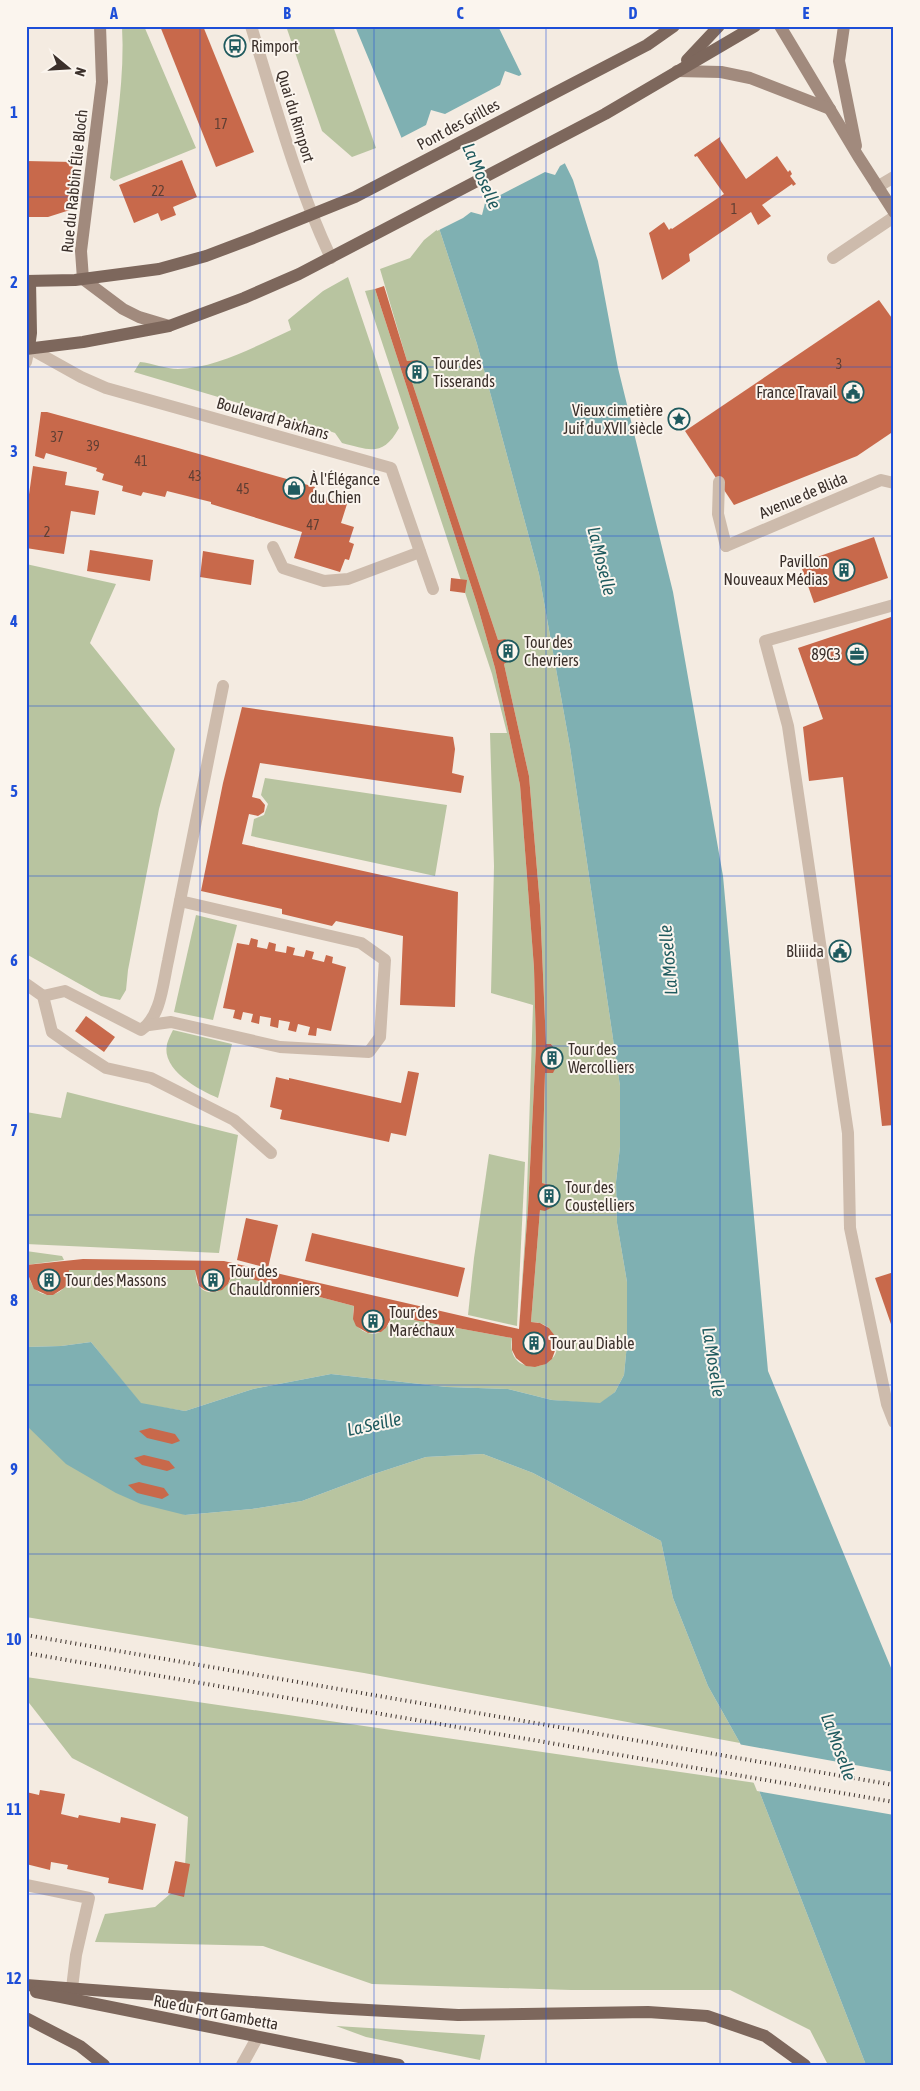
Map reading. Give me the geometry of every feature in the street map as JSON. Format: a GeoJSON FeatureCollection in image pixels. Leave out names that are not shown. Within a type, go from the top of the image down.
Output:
{"type":"FeatureCollection","features":[{"type":"Feature","properties":{"kind":"main road","name":"Rue du Rabbin Élie Bloch"},"geometry":{"type":"LineString","coordinates":[[83,279],[80,251],[102,82],[100,26]]}},
{"type":"Feature","properties":{"kind":"main road","name":"Pont des Grilles"},"geometry":{"type":"LineString","coordinates":[[311,215],[354,197],[647,45],[674,26]]}},
{"type":"Feature","properties":{"kind":"main road"},"geometry":{"type":"LineString","coordinates":[[677,71],[719,26]]}},
{"type":"Feature","properties":{"kind":"main road"},"geometry":{"type":"LineString","coordinates":[[311,215],[206,256],[158,269],[83,279],[28,281],[31,333],[28,348],[84,342],[169,326],[244,298],[331,258],[575,130],[620,106],[755,26]]}},
{"type":"Feature","properties":{"kind":"main road"},"geometry":{"type":"LineString","coordinates":[[780,26],[894,212]]}},
{"type":"Feature","properties":{"kind":"main road"},"geometry":{"type":"LineString","coordinates":[[844,26],[839,61],[858,156]]}},
{"type":"Feature","properties":{"kind":"main road"},"geometry":{"type":"LineString","coordinates":[[677,71],[721,72],[750,78],[830,109]]}},
{"type":"Feature","properties":{"kind":"main road"},"geometry":{"type":"LineString","coordinates":[[83,279],[123,309],[139,317],[169,326]]}},
{"type":"Feature","properties":{"kind":"main road"},"geometry":{"type":"LineString","coordinates":[[26,1985],[332,2008],[458,2015],[648,2012],[707,2016],[765,2036],[805,2065]]}},
{"type":"Feature","properties":{"kind":"main road","name":"Rue du Fort Gambetta"},"geometry":{"type":"LineString","coordinates":[[26,1990],[257,2038],[399,2065]]}},
{"type":"Feature","properties":{"kind":"main road"},"geometry":{"type":"LineString","coordinates":[[26,2018],[80,2046],[104,2065]]}},
{"type":"Feature","properties":{"kind":"street","name":"Quai du Rimport"},"geometry":{"type":"LineString","coordinates":[[251,26],[311,215],[331,258]]}},
{"type":"Feature","properties":{"kind":"street"},"geometry":{"type":"LineString","coordinates":[[877,187],[894,177]]}},
{"type":"Feature","properties":{"kind":"street"},"geometry":{"type":"LineString","coordinates":[[833,258],[894,217]]}},
{"type":"Feature","properties":{"kind":"street"},"geometry":{"type":"LineString","coordinates":[[26,362],[28,348]]}},
{"type":"Feature","properties":{"kind":"street","name":"Boulevard Paixhans"},"geometry":{"type":"LineString","coordinates":[[28,348],[81,377],[106,388],[391,468],[434,589]]}},
{"type":"Feature","properties":{"kind":"street","name":"Avenue de Blida"},"geometry":{"type":"LineString","coordinates":[[719,482],[718,514],[726,546],[881,480],[894,483]]}},
{"type":"Feature","properties":{"kind":"street"},"geometry":{"type":"LineString","coordinates":[[273,547],[283,568],[324,581],[348,579],[420,552]]}},
{"type":"Feature","properties":{"kind":"street"},"geometry":{"type":"LineString","coordinates":[[894,605],[765,641],[788,726],[844,1103],[848,1133],[850,1228],[887,1404],[894,1422]]}},
{"type":"Feature","properties":{"kind":"street"},"geometry":{"type":"LineString","coordinates":[[149,1025],[159,1003],[223,686]]}},
{"type":"Feature","properties":{"kind":"street"},"geometry":{"type":"LineString","coordinates":[[43,996],[65,991],[141,1030],[149,1025],[171,1022],[280,1047],[369,1052],[380,1037],[385,960],[361,943],[180,901]]}},
{"type":"Feature","properties":{"kind":"street"},"geometry":{"type":"LineString","coordinates":[[26,984],[43,996],[52,1032],[75,1048],[106,1068],[151,1078],[234,1120],[271,1153]]}},
{"type":"Feature","properties":{"kind":"street"},"geometry":{"type":"LineString","coordinates":[[26,1885],[89,1898],[76,1955],[72,1988]]}},
{"type":"Feature","properties":{"kind":"street"},"geometry":{"type":"LineString","coordinates":[[242,2065],[257,2038]]}},
{"type":"Feature","properties":{"kind":"green space"},"geometry":{"type":"Polygon","coordinates":[[[122,26],[144,26],[196,148],[114,181],[110,178],[121,83],[122,26]]]}},
{"type":"Feature","properties":{"kind":"green space"},"geometry":{"type":"Polygon","coordinates":[[[286,26],[333,26],[376,148],[352,157],[322,131],[286,26]]]}},
{"type":"Feature","properties":{"kind":"green space"},"geometry":{"type":"Polygon","coordinates":[[[439,228],[477,344],[539,574],[570,747],[620,1086],[620,1147],[616,1182],[617,1223],[627,1282],[627,1344],[624,1375],[615,1392],[600,1404],[552,1400],[508,1389],[447,1387],[331,1374],[253,1389],[185,1411],[141,1404],[91,1342],[61,1346],[26,1347],[26,1277],[29,1277],[38,1292],[52,1295],[65,1287],[69,1270],[195,1270],[197,1282],[201,1288],[211,1292],[217,1292],[227,1285],[232,1274],[354,1306],[356,1324],[368,1333],[382,1331],[388,1325],[392,1316],[512,1338],[512,1352],[518,1361],[527,1366],[547,1363],[554,1356],[557,1346],[553,1334],[547,1326],[531,1322],[540,1210],[552,1207],[557,1198],[554,1188],[542,1183],[545,1073],[553,1072],[560,1055],[551,1044],[546,1044],[540,905],[529,776],[504,664],[513,658],[514,650],[509,641],[504,639],[498,640],[412,382],[424,376],[424,368],[419,362],[407,361],[380,269],[410,258],[424,240],[439,228]]]}},
{"type":"Feature","properties":{"kind":"green space"},"geometry":{"type":"Polygon","coordinates":[[[348,277],[399,428],[387,444],[381,447],[368,449],[342,443],[335,433],[306,423],[134,372],[140,362],[173,369],[193,368],[222,360],[250,349],[291,330],[288,320],[323,291],[348,277]]]}},
{"type":"Feature","properties":{"kind":"green space"},"geometry":{"type":"Polygon","coordinates":[[[375,289],[477,604],[495,668],[520,785],[534,968],[536,1046],[528,1208],[519,1329],[526,1221],[533,1005],[491,993],[494,866],[490,733],[507,733],[492,674],[365,291],[375,289]]]}},
{"type":"Feature","properties":{"kind":"green space"},"geometry":{"type":"Polygon","coordinates":[[[26,564],[116,584],[90,643],[175,749],[159,809],[128,970],[126,990],[120,1000],[101,996],[26,954],[26,564]]]}},
{"type":"Feature","properties":{"kind":"green space"},"geometry":{"type":"Polygon","coordinates":[[[265,778],[447,805],[435,876],[251,836],[254,819],[264,815],[268,804],[261,795],[265,778]]]}},
{"type":"Feature","properties":{"kind":"green space"},"geometry":{"type":"Polygon","coordinates":[[[196,915],[237,925],[213,1020],[174,1012],[196,915]]]}},
{"type":"Feature","properties":{"kind":"green space"},"geometry":{"type":"Polygon","coordinates":[[[173,1030],[232,1044],[218,1098],[201,1090],[175,1070],[167,1053],[167,1044],[173,1030]]]}},
{"type":"Feature","properties":{"kind":"green space"},"geometry":{"type":"Polygon","coordinates":[[[67,1092],[238,1135],[219,1253],[26,1244],[26,1112],[61,1118],[67,1092]]]}},
{"type":"Feature","properties":{"kind":"green space"},"geometry":{"type":"Polygon","coordinates":[[[489,1154],[525,1162],[517,1326],[468,1315],[489,1154]]]}},
{"type":"Feature","properties":{"kind":"green space"},"geometry":{"type":"Polygon","coordinates":[[[26,1251],[62,1256],[64,1260],[26,1265],[26,1251]]]}},
{"type":"Feature","properties":{"kind":"green space"},"geometry":{"type":"Polygon","coordinates":[[[26,1425],[185,1515],[252,1509],[302,1501],[426,1457],[483,1454],[533,1473],[661,1541],[673,1598],[708,1686],[740,1743],[364,1673],[26,1617],[26,1425]]]}},
{"type":"Feature","properties":{"kind":"green space"},"geometry":{"type":"Polygon","coordinates":[[[26,1677],[756,1783],[866,2065],[828,2065],[810,2030],[730,1990],[571,1990],[372,1984],[263,1946],[95,1942],[105,1914],[155,1907],[184,1882],[188,1817],[72,1758],[26,1699],[26,1677]]]}},
{"type":"Feature","properties":{"kind":"green space"},"geometry":{"type":"Polygon","coordinates":[[[336,2026],[485,2035],[480,2060],[366,2037],[336,2026]]]}},
{"type":"Feature","properties":{"kind":"water"},"geometry":{"type":"Polygon","coordinates":[[[355,26],[498,26],[573,180],[598,261],[618,368],[673,592],[723,876],[768,1371],[894,1675],[894,2065],[866,2065],[740,1743],[708,1686],[673,1598],[661,1541],[533,1473],[483,1454],[426,1457],[302,1501],[252,1509],[185,1515],[141,1504],[116,1493],[66,1464],[26,1425],[26,1347],[61,1346],[91,1342],[141,1403],[185,1411],[253,1389],[331,1374],[447,1387],[508,1389],[552,1400],[600,1403],[615,1392],[624,1375],[627,1344],[627,1282],[617,1223],[616,1182],[620,1147],[620,1086],[570,747],[539,574],[477,344],[439,228],[355,26]]]}},
{"type":"Feature","properties":{"kind":"pier"},"geometry":{"type":"Polygon","coordinates":[[[505,71],[519,76],[524,73],[567,162],[560,166],[555,175],[545,172],[485,203],[482,215],[471,212],[437,231],[399,139],[426,125],[431,110],[445,114],[500,85],[505,71]]]}},
{"type":"Feature","properties":{"kind":"pier"},"geometry":{"type":"Polygon","coordinates":[[[738,1744],[894,1772],[894,1815],[757,1791],[738,1744]]]}},
{"type":"Feature","properties":{"kind":"building"},"geometry":{"type":"Polygon","coordinates":[[[160,26],[203,26],[254,152],[216,167],[160,26]]]}},
{"type":"Feature","properties":{"kind":"building"},"geometry":{"type":"Polygon","coordinates":[[[720,137],[720,140],[746,179],[777,156],[788,172],[790,170],[792,174],[790,176],[796,184],[793,186],[792,184],[762,205],[771,216],[758,225],[751,212],[689,254],[690,261],[662,280],[649,233],[664,222],[669,230],[672,229],[724,194],[697,156],[695,157],[694,155],[720,137]]]}},
{"type":"Feature","properties":{"kind":"building"},"geometry":{"type":"Polygon","coordinates":[[[182,160],[197,197],[173,207],[176,215],[161,221],[158,213],[134,223],[119,185],[182,160]]]}},
{"type":"Feature","properties":{"kind":"building"},"geometry":{"type":"Polygon","coordinates":[[[26,161],[73,162],[70,210],[48,217],[26,217],[26,161]]]}},
{"type":"Feature","properties":{"kind":"building"},"geometry":{"type":"Polygon","coordinates":[[[384,286],[407,361],[417,360],[423,363],[425,368],[425,376],[412,382],[498,640],[505,639],[510,642],[514,650],[513,658],[504,664],[529,776],[540,905],[546,1044],[551,1044],[560,1055],[553,1073],[545,1073],[542,1183],[551,1185],[557,1193],[557,1198],[553,1207],[545,1211],[540,1210],[531,1322],[540,1323],[549,1328],[555,1336],[557,1345],[552,1359],[546,1364],[535,1367],[526,1366],[516,1358],[512,1350],[512,1338],[392,1316],[386,1328],[381,1332],[368,1333],[356,1326],[353,1319],[354,1306],[232,1274],[228,1284],[222,1290],[213,1292],[199,1286],[195,1270],[69,1270],[68,1283],[53,1295],[47,1295],[34,1289],[29,1277],[26,1277],[26,1265],[83,1259],[224,1261],[519,1329],[528,1208],[536,1046],[534,968],[520,785],[495,668],[477,604],[375,289],[384,286]]]}},
{"type":"Feature","properties":{"kind":"building"},"geometry":{"type":"Polygon","coordinates":[[[879,300],[894,321],[894,431],[857,456],[734,505],[685,431],[879,300]]]}},
{"type":"Feature","properties":{"kind":"building"},"geometry":{"type":"Polygon","coordinates":[[[41,412],[47,412],[315,487],[313,493],[347,504],[341,523],[354,527],[349,542],[354,544],[349,560],[345,559],[340,572],[294,558],[302,532],[211,504],[211,502],[167,491],[165,497],[143,492],[141,496],[122,491],[123,486],[102,480],[104,474],[96,471],[97,468],[46,453],[44,459],[35,456],[41,412]]]}},
{"type":"Feature","properties":{"kind":"building"},"geometry":{"type":"Polygon","coordinates":[[[33,466],[67,472],[65,485],[99,491],[95,515],[71,511],[64,554],[26,548],[26,516],[33,466]]]}},
{"type":"Feature","properties":{"kind":"building","name":"Pavillon Nouveaux Médias"},"geometry":{"type":"Polygon","coordinates":[[[874,537],[888,578],[814,603],[800,563],[874,537]]]}},
{"type":"Feature","properties":{"kind":"building"},"geometry":{"type":"Polygon","coordinates":[[[90,550],[153,560],[150,581],[87,571],[90,550]]]}},
{"type":"Feature","properties":{"kind":"building"},"geometry":{"type":"Polygon","coordinates":[[[203,551],[254,560],[251,585],[200,577],[203,551]]]}},
{"type":"Feature","properties":{"kind":"building"},"geometry":{"type":"Polygon","coordinates":[[[451,578],[467,580],[465,593],[450,591],[451,578]]]}},
{"type":"Feature","properties":{"kind":"building"},"geometry":{"type":"Polygon","coordinates":[[[894,616],[894,1125],[882,1126],[843,777],[809,781],[803,727],[823,719],[798,648],[894,616]]]}},
{"type":"Feature","properties":{"kind":"building"},"geometry":{"type":"Polygon","coordinates":[[[242,707],[453,737],[455,749],[452,773],[464,776],[461,793],[260,763],[252,797],[260,799],[265,805],[264,812],[258,816],[249,814],[242,844],[458,892],[455,1007],[400,1005],[403,936],[336,921],[332,926],[282,914],[282,909],[201,891],[223,783],[242,707]]]}},
{"type":"Feature","properties":{"kind":"building"},"geometry":{"type":"Polygon","coordinates":[[[251,938],[258,940],[257,947],[267,949],[269,942],[276,944],[275,951],[286,953],[287,946],[295,948],[293,955],[304,957],[306,950],[314,952],[312,959],[324,962],[326,955],[333,957],[332,963],[346,967],[331,1031],[317,1028],[316,1036],[308,1035],[310,1027],[298,1024],[296,1032],[288,1030],[290,1022],[279,1020],[278,1028],[270,1026],[271,1018],[260,1016],[259,1024],[251,1022],[253,1014],[243,1012],[241,1020],[233,1018],[235,1010],[223,1008],[237,943],[249,945],[251,938]]]}},
{"type":"Feature","properties":{"kind":"building"},"geometry":{"type":"Polygon","coordinates":[[[86,1016],[115,1037],[104,1052],[75,1031],[86,1016]]]}},
{"type":"Feature","properties":{"kind":"building"},"geometry":{"type":"Polygon","coordinates":[[[408,1071],[419,1073],[406,1136],[391,1133],[389,1142],[280,1119],[282,1110],[270,1107],[276,1077],[289,1080],[289,1078],[401,1103],[408,1071]]]}},
{"type":"Feature","properties":{"kind":"building"},"geometry":{"type":"Polygon","coordinates":[[[246,1218],[278,1225],[268,1268],[237,1260],[246,1218]]]}},
{"type":"Feature","properties":{"kind":"building"},"geometry":{"type":"Polygon","coordinates":[[[312,1233],[465,1268],[458,1297],[305,1261],[312,1233]]]}},
{"type":"Feature","properties":{"kind":"building"},"geometry":{"type":"Polygon","coordinates":[[[894,1272],[894,1330],[893,1330],[875,1278],[894,1272]]]}},
{"type":"Feature","properties":{"kind":"building"},"geometry":{"type":"Polygon","coordinates":[[[150,1428],[175,1434],[180,1441],[172,1444],[147,1438],[139,1431],[150,1428]]]}},
{"type":"Feature","properties":{"kind":"building"},"geometry":{"type":"Polygon","coordinates":[[[144,1455],[169,1461],[175,1468],[167,1471],[142,1465],[134,1458],[144,1455]]]}},
{"type":"Feature","properties":{"kind":"building"},"geometry":{"type":"Polygon","coordinates":[[[139,1482],[164,1488],[169,1495],[162,1499],[137,1493],[128,1485],[139,1482]]]}},
{"type":"Feature","properties":{"kind":"building"},"geometry":{"type":"Polygon","coordinates":[[[40,1790],[65,1794],[61,1814],[78,1818],[79,1815],[120,1823],[121,1817],[156,1824],[143,1890],[108,1883],[109,1878],[67,1869],[68,1865],[51,1862],[50,1870],[26,1864],[26,1792],[39,1795],[40,1790]]]}},
{"type":"Feature","properties":{"kind":"building"},"geometry":{"type":"Polygon","coordinates":[[[175,1861],[190,1864],[184,1897],[168,1893],[175,1861]]]}},
{"type":"Feature","properties":{"kind":"railway"},"geometry":{"type":"LineString","coordinates":[[26,1635],[894,1785]]}},
{"type":"Feature","properties":{"kind":"railway"},"geometry":{"type":"LineString","coordinates":[[26,1653],[894,1802]]}},
{"type":"Feature","properties":{"kind":"place","name":"Rimport"},"geometry":{"type":"Point","coordinates":[235,46]}},
{"type":"Feature","properties":{"kind":"place","name":"Tour des Tisserands"},"geometry":{"type":"Point","coordinates":[417,372]}},
{"type":"Feature","properties":{"kind":"place","name":"France Travail"},"geometry":{"type":"Point","coordinates":[853,392]}},
{"type":"Feature","properties":{"kind":"place","name":"Vieux cimetière Juif du XVII siècle"},"geometry":{"type":"Point","coordinates":[679,419]}},
{"type":"Feature","properties":{"kind":"place","name":"À l'Élégance du Chien"},"geometry":{"type":"Point","coordinates":[294,488]}},
{"type":"Feature","properties":{"kind":"place","name":"Pavillon Nouveaux Médias"},"geometry":{"type":"Point","coordinates":[844,570]}},
{"type":"Feature","properties":{"kind":"place","name":"Tour des Chevriers"},"geometry":{"type":"Point","coordinates":[508,651]}},
{"type":"Feature","properties":{"kind":"place","name":"89C3"},"geometry":{"type":"Point","coordinates":[857,654]}},
{"type":"Feature","properties":{"kind":"place","name":"Bliiida"},"geometry":{"type":"Point","coordinates":[840,951]}},
{"type":"Feature","properties":{"kind":"place","name":"Tour des Wercolliers"},"geometry":{"type":"Point","coordinates":[552,1058]}},
{"type":"Feature","properties":{"kind":"place","name":"Tour des Coustelliers"},"geometry":{"type":"Point","coordinates":[549,1196]}},
{"type":"Feature","properties":{"kind":"place","name":"Tour des Massons"},"geometry":{"type":"Point","coordinates":[49,1280]}},
{"type":"Feature","properties":{"kind":"place","name":"Tour des Chauldronniers"},"geometry":{"type":"Point","coordinates":[213,1280]}},
{"type":"Feature","properties":{"kind":"place","name":"Tour des Maréchaux"},"geometry":{"type":"Point","coordinates":[373,1321]}},
{"type":"Feature","properties":{"kind":"place","name":"Tour au Diable"},"geometry":{"type":"Point","coordinates":[534,1343]}},
{"type":"Feature","properties":{"kind":"water label","name":"La Moselle"},"geometry":{"type":"Point","coordinates":[482,176]}},
{"type":"Feature","properties":{"kind":"water label","name":"La Moselle"},"geometry":{"type":"Point","coordinates":[602,561]}},
{"type":"Feature","properties":{"kind":"water label","name":"La Moselle"},"geometry":{"type":"Point","coordinates":[668,960]}},
{"type":"Feature","properties":{"kind":"water label","name":"La Moselle"},"geometry":{"type":"Point","coordinates":[714,1362]}},
{"type":"Feature","properties":{"kind":"water label","name":"La Seille"},"geometry":{"type":"Point","coordinates":[374,1424]}},
{"type":"Feature","properties":{"kind":"water label","name":"La Moselle"},"geometry":{"type":"Point","coordinates":[839,1747]}}]}
